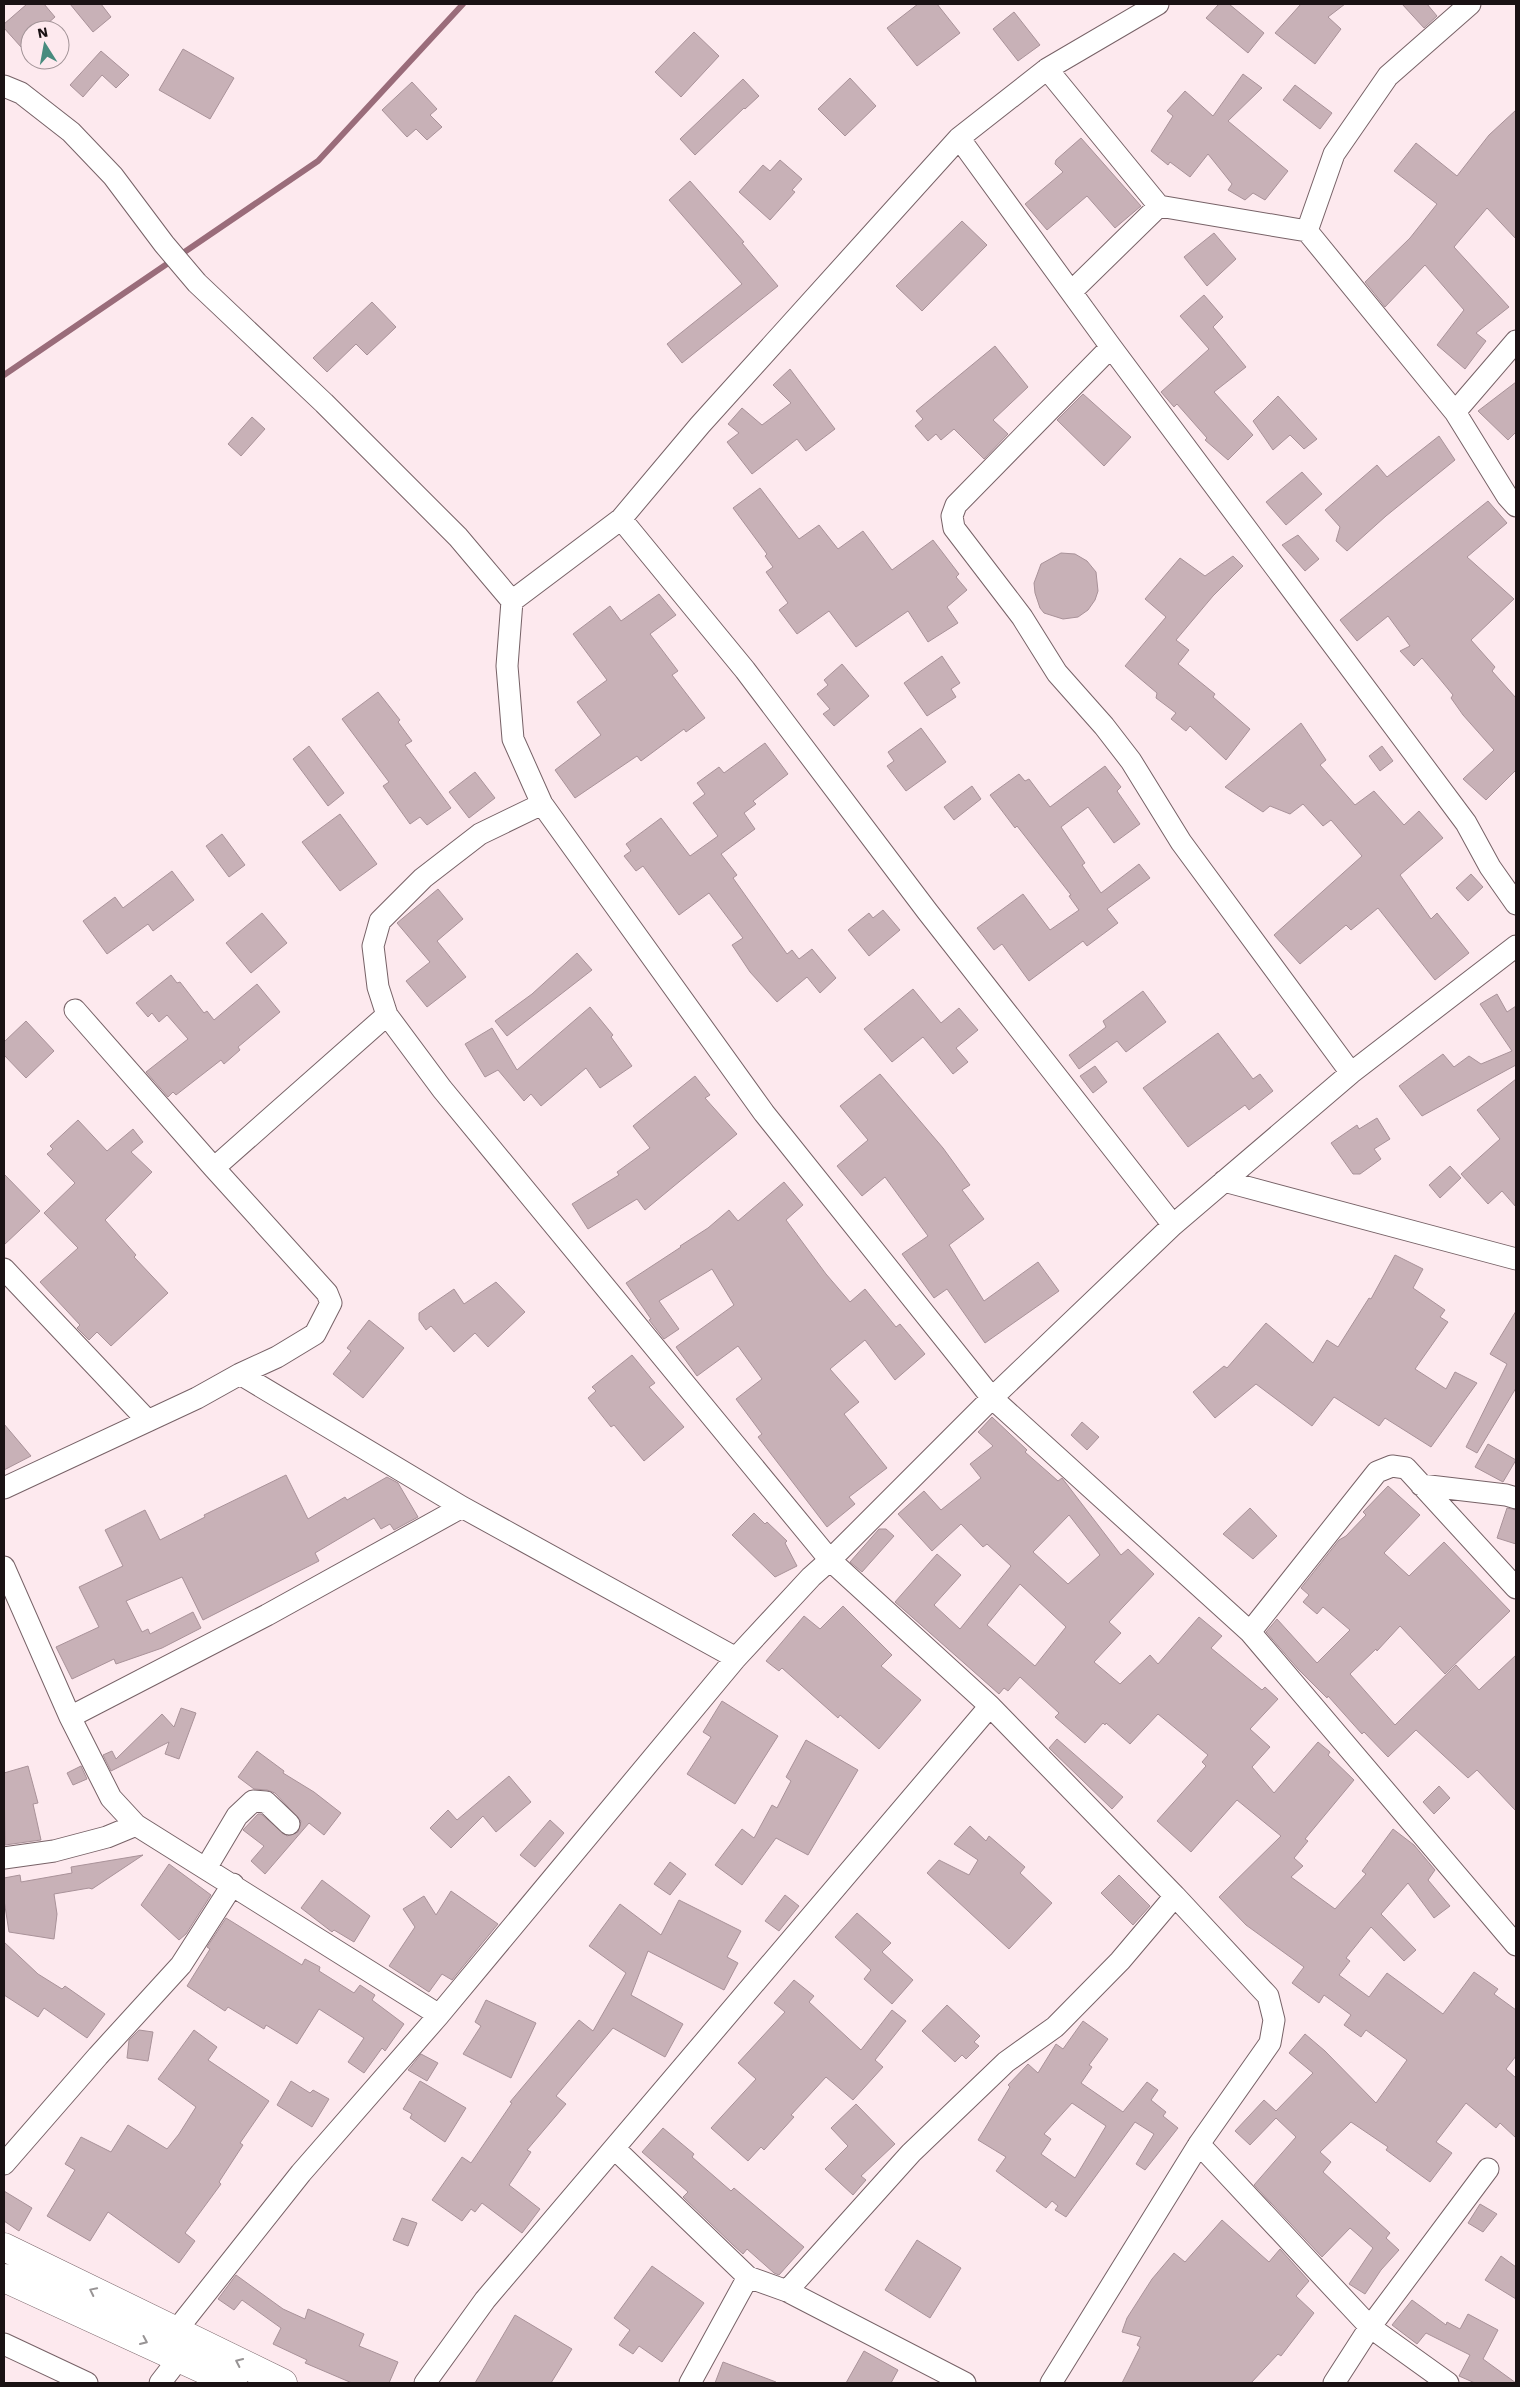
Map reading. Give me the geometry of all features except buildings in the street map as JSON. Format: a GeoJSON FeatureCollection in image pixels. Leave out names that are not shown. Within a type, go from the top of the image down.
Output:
{"type":"FeatureCollection","features":[{"type":"Feature","properties":{"kind":"main road"},"geometry":{"type":"LineString","coordinates":[[4,2247],[177,2345],[233,2383]]}},
{"type":"Feature","properties":{"kind":"main road"},"geometry":{"type":"LineString","coordinates":[[4,2278],[177,2345],[283,2383]]}},
{"type":"Feature","properties":{"kind":"street"},"geometry":{"type":"LineString","coordinates":[[512,602],[621,519],[700,424],[959,138],[1047,70],[1158,4]]}},
{"type":"Feature","properties":{"kind":"street"},"geometry":{"type":"LineString","coordinates":[[1307,231],[1334,154],[1388,76],[1470,4]]}},
{"type":"Feature","properties":{"kind":"street"},"geometry":{"type":"LineString","coordinates":[[1047,70],[1159,206],[1307,231],[1455,412],[1516,506]]}},
{"type":"Feature","properties":{"kind":"street"},"geometry":{"type":"LineString","coordinates":[[4,86],[21,93],[72,132],[113,176],[164,244],[197,283],[324,403],[451,530],[512,602],[507,666],[513,739],[542,804],[764,1113],[992,1398],[1250,1632],[1516,1944]]}},
{"type":"Feature","properties":{"kind":"street"},"geometry":{"type":"LineString","coordinates":[[959,138],[1111,347],[1466,823],[1490,866],[1516,904]]}},
{"type":"Feature","properties":{"kind":"street"},"geometry":{"type":"LineString","coordinates":[[1071,292],[1159,206]]}},
{"type":"Feature","properties":{"kind":"street"},"geometry":{"type":"LineString","coordinates":[[1455,412],[1516,341]]}},
{"type":"Feature","properties":{"kind":"street"},"geometry":{"type":"LineString","coordinates":[[1111,347],[956,505],[952,516],[954,528],[1022,617],[1057,674],[1104,726],[1131,761],[1181,842],[1352,1073]]}},
{"type":"Feature","properties":{"kind":"street"},"geometry":{"type":"LineString","coordinates":[[621,519],[745,670],[927,911],[1173,1225]]}},
{"type":"Feature","properties":{"kind":"street"},"geometry":{"type":"LineString","coordinates":[[542,804],[480,834],[423,878],[380,921],[373,946],[378,988],[387,1015],[442,1089],[830,1560],[990,1706],[1175,1896],[1268,1996],[1274,2020],[1270,2043],[1199,2144],[1051,2383]]}},
{"type":"Feature","properties":{"kind":"street"},"geometry":{"type":"LineString","coordinates":[[160,2383],[177,2345],[302,2173],[439,2015],[736,1658],[811,1577],[992,1398],[1173,1225],[1352,1073],[1516,946]]}},
{"type":"Feature","properties":{"kind":"street"},"geometry":{"type":"LineString","coordinates":[[4,1488],[206,1393],[240,1374],[277,1357],[315,1334],[331,1303],[327,1292],[214,1168],[75,1010]]}},
{"type":"Feature","properties":{"kind":"street"},"geometry":{"type":"LineString","coordinates":[[214,1168],[387,1015]]}},
{"type":"Feature","properties":{"kind":"street"},"geometry":{"type":"LineString","coordinates":[[1224,1181],[1516,1259]]}},
{"type":"Feature","properties":{"kind":"street"},"geometry":{"type":"LineString","coordinates":[[4,1269],[147,1420]]}},
{"type":"Feature","properties":{"kind":"street"},"geometry":{"type":"LineString","coordinates":[[240,1374],[462,1507],[736,1658]]}},
{"type":"Feature","properties":{"kind":"street"},"geometry":{"type":"LineString","coordinates":[[1250,1632],[1377,1472],[1392,1466],[1406,1468],[1516,1588]]}},
{"type":"Feature","properties":{"kind":"street"},"geometry":{"type":"LineString","coordinates":[[1421,1485],[1506,1495],[1516,1498]]}},
{"type":"Feature","properties":{"kind":"street"},"geometry":{"type":"LineString","coordinates":[[70,1717],[267,1615],[462,1507]]}},
{"type":"Feature","properties":{"kind":"street"},"geometry":{"type":"LineString","coordinates":[[4,1567],[70,1717],[111,1798],[136,1825],[233,1884],[439,2015]]}},
{"type":"Feature","properties":{"kind":"street"},"geometry":{"type":"LineString","coordinates":[[425,2383],[485,2300],[990,1706]]}},
{"type":"Feature","properties":{"kind":"street"},"geometry":{"type":"LineString","coordinates":[[206,1868],[237,1816],[253,1801],[266,1802],[288,1824]]}},
{"type":"Feature","properties":{"kind":"street"},"geometry":{"type":"LineString","coordinates":[[4,1858],[54,1851],[108,1837],[136,1825]]}},
{"type":"Feature","properties":{"kind":"street"},"geometry":{"type":"LineString","coordinates":[[4,2164],[180,1964],[233,1884]]}},
{"type":"Feature","properties":{"kind":"street"},"geometry":{"type":"LineString","coordinates":[[787,2291],[911,2153],[1006,2062],[1055,2027],[1120,1961],[1175,1896]]}},
{"type":"Feature","properties":{"kind":"street"},"geometry":{"type":"LineString","coordinates":[[1199,2144],[1370,2327],[1448,2383]]}},
{"type":"Feature","properties":{"kind":"street"},"geometry":{"type":"LineString","coordinates":[[615,2149],[748,2276],[787,2291],[965,2383]]}},
{"type":"Feature","properties":{"kind":"street"},"geometry":{"type":"LineString","coordinates":[[1334,2383],[1370,2327],[1488,2170]]}},
{"type":"Feature","properties":{"kind":"street"},"geometry":{"type":"LineString","coordinates":[[690,2383],[748,2276]]}},
{"type":"Feature","properties":{"kind":"street"},"geometry":{"type":"LineString","coordinates":[[4,2344],[87,2383]]}},
{"type":"Feature","properties":{"kind":"waterway"},"geometry":{"type":"LineString","coordinates":[[4,375],[318,161],[463,4]]}}]}
